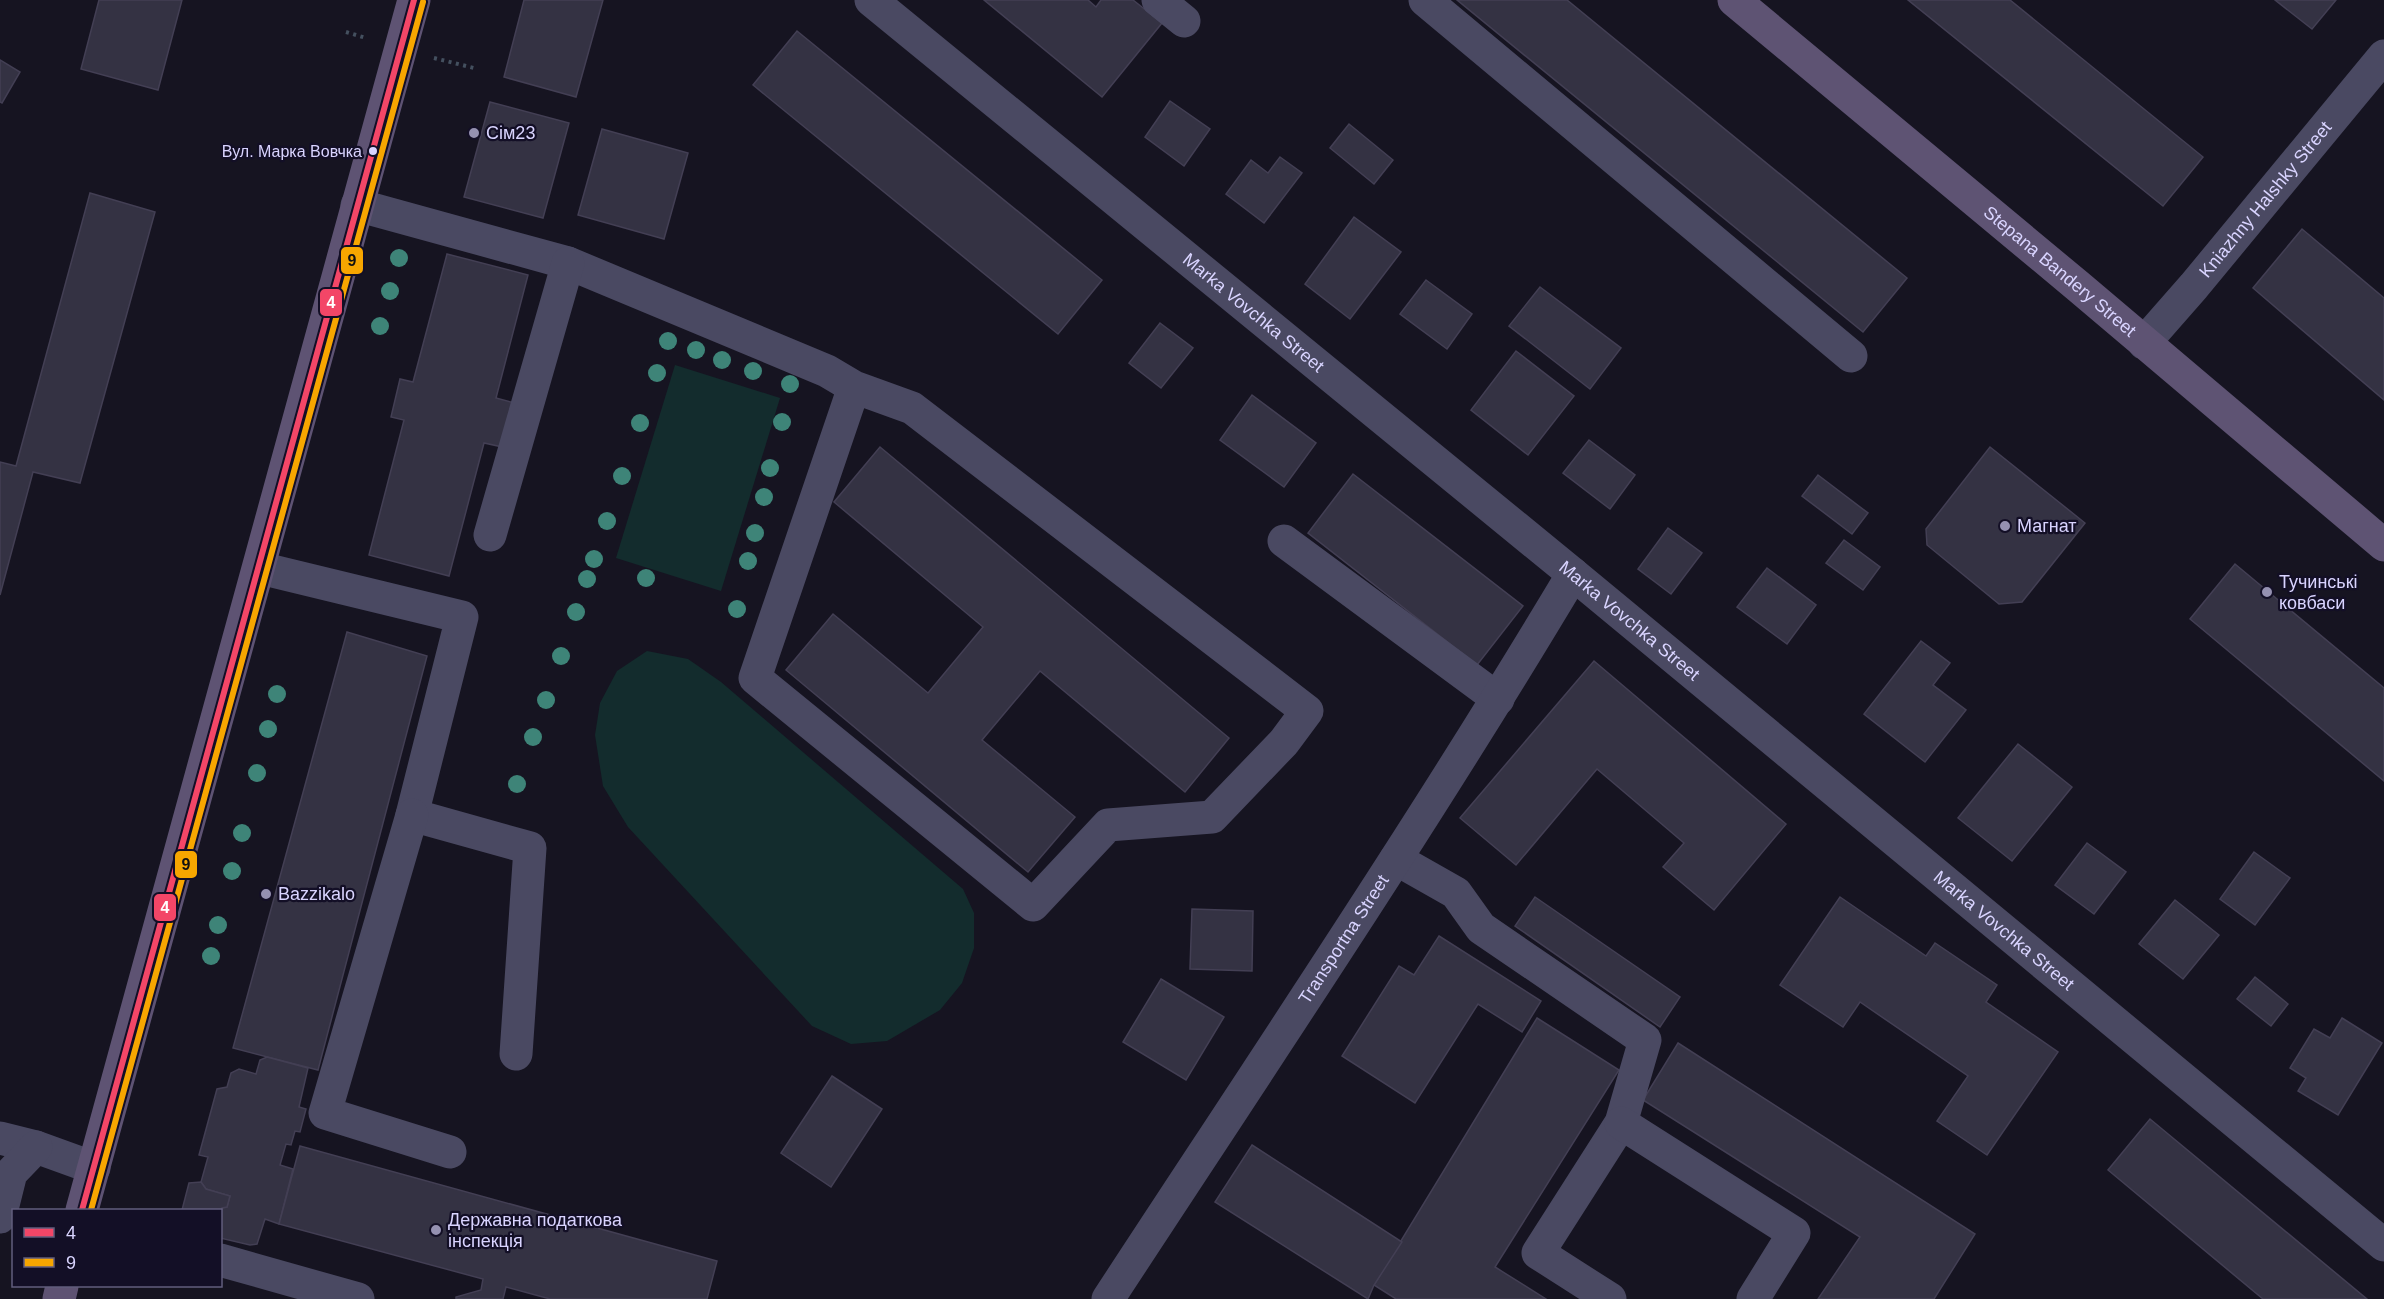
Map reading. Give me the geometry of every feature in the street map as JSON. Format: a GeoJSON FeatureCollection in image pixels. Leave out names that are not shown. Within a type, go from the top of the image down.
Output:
{"type":"FeatureCollection","features":[{"type":"Feature","properties":{"kind":"main road"},"geometry":{"type":"LineString","coordinates":[[82,1209],[414,0]]}},
{"type":"Feature","properties":{"kind":"main road","name":"Stepana Bandery Street"},"geometry":{"type":"LineString","coordinates":[[1734,0],[2384,545]]}},
{"type":"Feature","properties":{"kind":"street"},"geometry":{"type":"LineString","coordinates":[[1158,0],[1184,21]]}},
{"type":"Feature","properties":{"kind":"street"},"geometry":{"type":"LineString","coordinates":[[1425,0],[1851,356]]}},
{"type":"Feature","properties":{"kind":"street","name":"Marka Vovchka Street"},"geometry":{"type":"LineString","coordinates":[[883,4],[2384,1245]]}},
{"type":"Feature","properties":{"kind":"street","name":"Kniazhny Halshky Street"},"geometry":{"type":"LineString","coordinates":[[2144,343],[2384,56]]}},
{"type":"Feature","properties":{"kind":"street"},"geometry":{"type":"LineString","coordinates":[[357,205],[568,263],[826,371],[854,387],[912,408],[1306,711],[1284,742],[1212,817],[1108,825],[1033,905],[755,678],[854,387]]}},
{"type":"Feature","properties":{"kind":"street"},"geometry":{"type":"LineString","coordinates":[[490,535],[568,263]]}},
{"type":"Feature","properties":{"kind":"street"},"geometry":{"type":"LineString","coordinates":[[1284,541],[1498,699]]}},
{"type":"Feature","properties":{"kind":"street"},"geometry":{"type":"LineString","coordinates":[[260,568],[462,617],[412,815],[325,1113],[450,1152]]}},
{"type":"Feature","properties":{"kind":"street","name":"Transportna Street"},"geometry":{"type":"LineString","coordinates":[[1108,1299],[1396,859],[1498,699],[1573,574]]}},
{"type":"Feature","properties":{"kind":"street"},"geometry":{"type":"LineString","coordinates":[[412,815],[530,848],[516,1054]]}},
{"type":"Feature","properties":{"kind":"street"},"geometry":{"type":"LineString","coordinates":[[1396,859],[1456,893],[1481,928],[1645,1040],[1621,1123],[1538,1253],[1610,1299]]}},
{"type":"Feature","properties":{"kind":"street"},"geometry":{"type":"LineString","coordinates":[[1621,1123],[1794,1233],[1753,1299]]}},
{"type":"Feature","properties":{"kind":"street"},"geometry":{"type":"LineString","coordinates":[[0,1138],[36,1147],[94,1168]]}},
{"type":"Feature","properties":{"kind":"street"},"geometry":{"type":"LineString","coordinates":[[0,1216],[11,1173],[36,1147]]}},
{"type":"Feature","properties":{"kind":"street"},"geometry":{"type":"LineString","coordinates":[[222,1261],[358,1299]]}},
{"type":"Feature","properties":{"kind":"green space"},"geometry":{"type":"Polygon","coordinates":[[[675,365],[780,398],[721,591],[616,558],[675,365]]]}},
{"type":"Feature","properties":{"kind":"green space"},"geometry":{"type":"Polygon","coordinates":[[[647,651],[688,659],[721,682],[963,889],[974,913],[974,948],[962,983],[940,1010],[887,1041],[851,1044],[812,1026],[628,827],[603,786],[595,735],[600,703],[617,671],[647,651]]]}},
{"type":"Feature","properties":{"kind":"building"},"geometry":{"type":"Polygon","coordinates":[[[99,0],[182,0],[158,90],[81,69],[99,0]]]}},
{"type":"Feature","properties":{"kind":"building"},"geometry":{"type":"Polygon","coordinates":[[[524,0],[603,0],[576,97],[504,77],[524,0]]]}},
{"type":"Feature","properties":{"kind":"building"},"geometry":{"type":"Polygon","coordinates":[[[984,0],[1088,0],[1096,7],[1101,0],[1133,0],[1162,23],[1102,97],[984,0]]]}},
{"type":"Feature","properties":{"kind":"building"},"geometry":{"type":"Polygon","coordinates":[[[1457,0],[1567,0],[1907,278],[1863,332],[1457,0]]]}},
{"type":"Feature","properties":{"kind":"building"},"geometry":{"type":"Polygon","coordinates":[[[1908,0],[2010,0],[2203,157],[2163,206],[1908,0]]]}},
{"type":"Feature","properties":{"kind":"building"},"geometry":{"type":"Polygon","coordinates":[[[2275,0],[2336,0],[2312,29],[2275,0]]]}},
{"type":"Feature","properties":{"kind":"building"},"geometry":{"type":"Polygon","coordinates":[[[797,31],[1102,280],[1058,334],[753,85],[797,31]]]}},
{"type":"Feature","properties":{"kind":"building"},"geometry":{"type":"Polygon","coordinates":[[[0,60],[20,72],[2,103],[0,102],[0,60]]]}},
{"type":"Feature","properties":{"kind":"building"},"geometry":{"type":"Polygon","coordinates":[[[1170,101],[1210,129],[1184,166],[1145,137],[1170,101]]]}},
{"type":"Feature","properties":{"kind":"building"},"geometry":{"type":"Polygon","coordinates":[[[490,102],[569,123],[543,218],[464,197],[490,102]]]}},
{"type":"Feature","properties":{"kind":"building"},"geometry":{"type":"Polygon","coordinates":[[[1349,124],[1393,160],[1374,184],[1330,148],[1349,124]]]}},
{"type":"Feature","properties":{"kind":"building"},"geometry":{"type":"Polygon","coordinates":[[[602,129],[688,153],[664,239],[578,215],[602,129]]]}},
{"type":"Feature","properties":{"kind":"building"},"geometry":{"type":"Polygon","coordinates":[[[1280,157],[1302,173],[1264,223],[1226,194],[1251,160],[1268,173],[1280,157]]]}},
{"type":"Feature","properties":{"kind":"building"},"geometry":{"type":"Polygon","coordinates":[[[90,193],[155,212],[80,483],[33,472],[0,595],[0,462],[16,466],[90,193]]]}},
{"type":"Feature","properties":{"kind":"building"},"geometry":{"type":"Polygon","coordinates":[[[1354,217],[1401,252],[1350,319],[1305,284],[1354,217]]]}},
{"type":"Feature","properties":{"kind":"building"},"geometry":{"type":"Polygon","coordinates":[[[2302,229],[2384,298],[2384,400],[2253,288],[2302,229]]]}},
{"type":"Feature","properties":{"kind":"building"},"geometry":{"type":"Polygon","coordinates":[[[447,254],[528,275],[496,398],[518,404],[507,448],[484,443],[449,576],[369,555],[404,420],[391,417],[400,379],[413,382],[447,254]]]}},
{"type":"Feature","properties":{"kind":"building"},"geometry":{"type":"Polygon","coordinates":[[[1426,280],[1472,314],[1447,349],[1400,314],[1426,280]]]}},
{"type":"Feature","properties":{"kind":"building"},"geometry":{"type":"Polygon","coordinates":[[[1540,287],[1621,348],[1590,389],[1509,326],[1540,287]]]}},
{"type":"Feature","properties":{"kind":"building"},"geometry":{"type":"Polygon","coordinates":[[[1160,323],[1193,348],[1161,388],[1129,363],[1160,323]]]}},
{"type":"Feature","properties":{"kind":"building"},"geometry":{"type":"Polygon","coordinates":[[[1516,351],[1574,396],[1528,455],[1471,410],[1516,351]]]}},
{"type":"Feature","properties":{"kind":"building"},"geometry":{"type":"Polygon","coordinates":[[[1252,395],[1316,443],[1284,487],[1220,440],[1252,395]]]}},
{"type":"Feature","properties":{"kind":"building"},"geometry":{"type":"Polygon","coordinates":[[[1589,440],[1635,475],[1610,509],[1563,473],[1589,440]]]}},
{"type":"Feature","properties":{"kind":"building"},"geometry":{"type":"Polygon","coordinates":[[[880,447],[1229,738],[1185,792],[1040,671],[982,740],[1075,817],[1028,872],[786,670],[833,614],[928,693],[983,627],[834,502],[880,447]]]}},
{"type":"Feature","properties":{"kind":"building","name":"Магнат"},"geometry":{"type":"Polygon","coordinates":[[[1990,447],[2085,523],[2022,602],[1999,604],[1927,545],[1926,529],[1990,447]]]}},
{"type":"Feature","properties":{"kind":"building"},"geometry":{"type":"Polygon","coordinates":[[[1353,474],[1523,606],[1477,665],[1308,533],[1353,474]]]}},
{"type":"Feature","properties":{"kind":"building"},"geometry":{"type":"Polygon","coordinates":[[[1818,475],[1868,513],[1852,534],[1802,496],[1818,475]]]}},
{"type":"Feature","properties":{"kind":"building"},"geometry":{"type":"Polygon","coordinates":[[[1668,528],[1702,553],[1671,594],[1638,569],[1668,528]]]}},
{"type":"Feature","properties":{"kind":"building"},"geometry":{"type":"Polygon","coordinates":[[[1844,540],[1880,567],[1863,590],[1826,563],[1844,540]]]}},
{"type":"Feature","properties":{"kind":"building"},"geometry":{"type":"Polygon","coordinates":[[[2235,564],[2384,688],[2384,781],[2190,619],[2235,564]]]}},
{"type":"Feature","properties":{"kind":"building"},"geometry":{"type":"Polygon","coordinates":[[[1767,568],[1816,605],[1787,644],[1737,607],[1767,568]]]}},
{"type":"Feature","properties":{"kind":"building"},"geometry":{"type":"Polygon","coordinates":[[[347,632],[427,656],[318,1070],[233,1048],[347,632]]]}},
{"type":"Feature","properties":{"kind":"building"},"geometry":{"type":"Polygon","coordinates":[[[1921,641],[1950,663],[1933,685],[1966,710],[1925,762],[1864,714],[1921,641]]]}},
{"type":"Feature","properties":{"kind":"building"},"geometry":{"type":"Polygon","coordinates":[[[1594,661],[1786,824],[1714,910],[1663,867],[1684,843],[1597,769],[1516,865],[1460,818],[1594,661]]]}},
{"type":"Feature","properties":{"kind":"building"},"geometry":{"type":"Polygon","coordinates":[[[2018,744],[2072,787],[2012,861],[1958,818],[2018,744]]]}},
{"type":"Feature","properties":{"kind":"building"},"geometry":{"type":"Polygon","coordinates":[[[2087,843],[2126,872],[2094,914],[2055,885],[2087,843]]]}},
{"type":"Feature","properties":{"kind":"building"},"geometry":{"type":"Polygon","coordinates":[[[2254,852],[2290,878],[2255,925],[2220,899],[2254,852]]]}},
{"type":"Feature","properties":{"kind":"building"},"geometry":{"type":"Polygon","coordinates":[[[1535,897],[1680,997],[1660,1027],[1515,926],[1535,897]]]}},
{"type":"Feature","properties":{"kind":"building"},"geometry":{"type":"Polygon","coordinates":[[[1840,897],[1926,956],[1935,943],[1997,985],[1986,1002],[2058,1052],[1987,1155],[1937,1121],[1968,1076],[1860,1002],[1843,1027],[1780,985],[1840,897]]]}},
{"type":"Feature","properties":{"kind":"building"},"geometry":{"type":"Polygon","coordinates":[[[2175,900],[2219,935],[2183,979],[2139,944],[2175,900]]]}},
{"type":"Feature","properties":{"kind":"building"},"geometry":{"type":"Polygon","coordinates":[[[1192,909],[1253,911],[1252,971],[1190,969],[1192,909]]]}},
{"type":"Feature","properties":{"kind":"building"},"geometry":{"type":"Polygon","coordinates":[[[1439,936],[1541,1001],[1522,1032],[1478,1004],[1415,1103],[1342,1056],[1399,966],[1414,975],[1439,936]]]}},
{"type":"Feature","properties":{"kind":"building"},"geometry":{"type":"Polygon","coordinates":[[[2255,977],[2288,1004],[2271,1026],[2237,999],[2255,977]]]}},
{"type":"Feature","properties":{"kind":"building"},"geometry":{"type":"Polygon","coordinates":[[[1161,979],[1224,1017],[1186,1080],[1123,1042],[1161,979]]]}},
{"type":"Feature","properties":{"kind":"building"},"geometry":{"type":"Polygon","coordinates":[[[1537,1018],[1619,1070],[1495,1267],[1546,1299],[1396,1299],[1374,1285],[1537,1018]]]}},
{"type":"Feature","properties":{"kind":"building"},"geometry":{"type":"Polygon","coordinates":[[[2342,1018],[2382,1043],[2338,1115],[2298,1091],[2306,1078],[2290,1068],[2314,1029],[2330,1038],[2342,1018]]]}},
{"type":"Feature","properties":{"kind":"building"},"geometry":{"type":"Polygon","coordinates":[[[1678,1043],[1975,1234],[1934,1299],[1818,1299],[1860,1237],[1643,1100],[1678,1043]]]}},
{"type":"Feature","properties":{"kind":"building"},"geometry":{"type":"Polygon","coordinates":[[[267,1057],[308,1068],[299,1107],[306,1109],[300,1132],[295,1131],[291,1145],[286,1144],[280,1165],[293,1169],[279,1224],[265,1219],[257,1244],[250,1245],[222,1238],[222,1209],[227,1207],[230,1196],[206,1189],[201,1182],[208,1157],[199,1155],[217,1089],[227,1087],[231,1073],[239,1069],[256,1074],[260,1060],[267,1057]]]}},
{"type":"Feature","properties":{"kind":"building"},"geometry":{"type":"Polygon","coordinates":[[[832,1076],[882,1109],[831,1187],[781,1153],[832,1076]]]}},
{"type":"Feature","properties":{"kind":"building"},"geometry":{"type":"Polygon","coordinates":[[[2150,1119],[2367,1299],[2263,1299],[2108,1170],[2150,1119]]]}},
{"type":"Feature","properties":{"kind":"building"},"geometry":{"type":"Polygon","coordinates":[[[1252,1145],[1402,1242],[1374,1285],[1368,1299],[1215,1202],[1252,1145]]]}},
{"type":"Feature","properties":{"kind":"building"},"geometry":{"type":"Polygon","coordinates":[[[300,1146],[717,1261],[707,1299],[550,1299],[506,1287],[503,1299],[456,1299],[456,1297],[481,1290],[483,1279],[279,1224],[300,1146]]]}},
{"type":"Feature","properties":{"kind":"building"},"geometry":{"type":"Polygon","coordinates":[[[201,1182],[206,1189],[230,1196],[227,1207],[182,1209],[189,1183],[201,1182]]]}},
{"type":"Feature","properties":{"kind":"transit line","name":"4"},"geometry":{"type":"LineString","coordinates":[[82,1209],[414,0]]}},
{"type":"Feature","properties":{"kind":"transit line","name":"9"},"geometry":{"type":"LineString","coordinates":[[91,1209],[423,2]]}},
{"type":"Feature","properties":{"kind":"place","name":"Сім23"},"geometry":{"type":"Point","coordinates":[474,133]}},
{"type":"Feature","properties":{"kind":"place","name":"Вул. Марка Вовчка"},"geometry":{"type":"Point","coordinates":[373,151]}},
{"type":"Feature","properties":{"kind":"place","name":"Магнат"},"geometry":{"type":"Point","coordinates":[2005,526]}},
{"type":"Feature","properties":{"kind":"place","name":"Тучинські ковбаси"},"geometry":{"type":"Point","coordinates":[2267,592]}},
{"type":"Feature","properties":{"kind":"place","name":"Bazzikalo"},"geometry":{"type":"Point","coordinates":[266,894]}},
{"type":"Feature","properties":{"kind":"place","name":"Державна податкова інспекція"},"geometry":{"type":"Point","coordinates":[436,1230]}}]}
